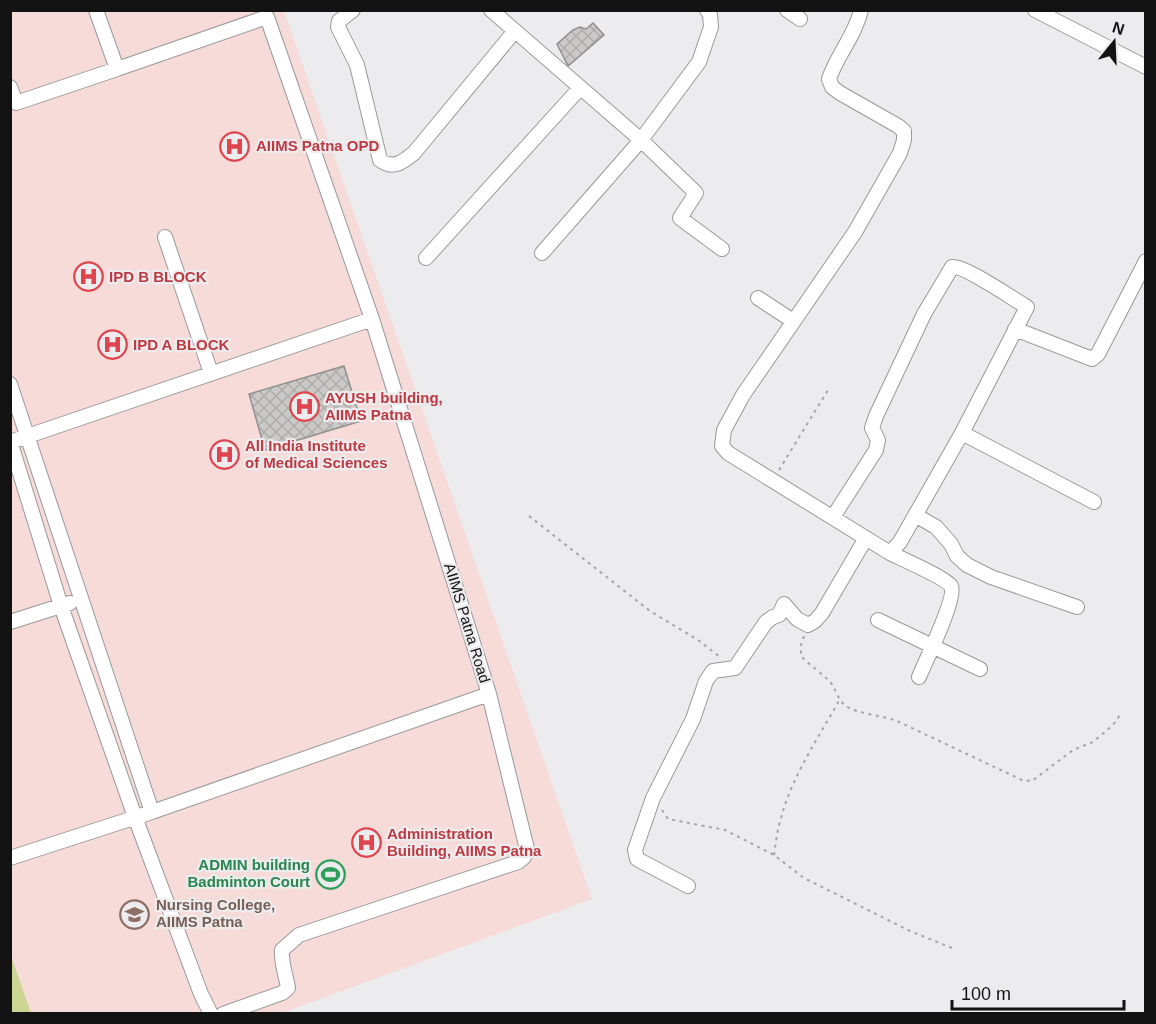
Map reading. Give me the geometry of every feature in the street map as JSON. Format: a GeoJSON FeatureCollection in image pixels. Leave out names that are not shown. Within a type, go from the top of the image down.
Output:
{"type":"FeatureCollection","features":[{"type":"Feature","properties":{"kind":"street"},"geometry":{"type":"LineString","coordinates":[[96,10],[117,69]]}},
{"type":"Feature","properties":{"kind":"street"},"geometry":{"type":"LineString","coordinates":[[353,10],[339,21],[338,27],[357,65],[380,160],[386,165],[394,165],[414,153],[514,32]]}},
{"type":"Feature","properties":{"kind":"street"},"geometry":{"type":"LineString","coordinates":[[490,10],[641,140],[696,193],[680,218],[722,249]]}},
{"type":"Feature","properties":{"kind":"street"},"geometry":{"type":"LineString","coordinates":[[542,253],[641,140],[699,62],[711,27],[707,10]]}},
{"type":"Feature","properties":{"kind":"street"},"geometry":{"type":"LineString","coordinates":[[787,10],[800,19]]}},
{"type":"Feature","properties":{"kind":"street"},"geometry":{"type":"LineString","coordinates":[[861,10],[829,79],[832,87],[840,93],[904,131],[900,153],[855,232],[743,395],[724,430],[722,446],[728,453],[890,553],[950,585],[951,601],[919,677]]}},
{"type":"Feature","properties":{"kind":"street"},"geometry":{"type":"LineString","coordinates":[[1035,10],[1146,67]]}},
{"type":"Feature","properties":{"kind":"street"},"geometry":{"type":"LineString","coordinates":[[10,87],[16,103],[117,69],[265,14]]}},
{"type":"Feature","properties":{"kind":"street","name":"AIIMS Patna Road"},"geometry":{"type":"LineString","coordinates":[[10,858],[152,812],[489,694],[372,319],[265,14]]}},
{"type":"Feature","properties":{"kind":"street"},"geometry":{"type":"LineString","coordinates":[[426,258],[580,88]]}},
{"type":"Feature","properties":{"kind":"street"},"geometry":{"type":"LineString","coordinates":[[165,237],[211,373]]}},
{"type":"Feature","properties":{"kind":"street"},"geometry":{"type":"LineString","coordinates":[[1015,329],[1092,359],[1098,354],[1146,261]]}},
{"type":"Feature","properties":{"kind":"street"},"geometry":{"type":"LineString","coordinates":[[833,517],[876,450],[878,440],[872,428],[876,416],[924,314],[952,267],[957,266],[969,272],[1027,307],[962,433],[900,542],[890,553]]}},
{"type":"Feature","properties":{"kind":"street"},"geometry":{"type":"LineString","coordinates":[[758,298],[793,321]]}},
{"type":"Feature","properties":{"kind":"street"},"geometry":{"type":"LineString","coordinates":[[211,1014],[201,994],[135,817],[61,606],[11,442],[372,319]]}},
{"type":"Feature","properties":{"kind":"street"},"geometry":{"type":"LineString","coordinates":[[10,384],[152,812]]}},
{"type":"Feature","properties":{"kind":"street"},"geometry":{"type":"LineString","coordinates":[[962,433],[1094,502]]}},
{"type":"Feature","properties":{"kind":"street"},"geometry":{"type":"LineString","coordinates":[[915,515],[936,527],[967,566],[1077,607]]}},
{"type":"Feature","properties":{"kind":"street"},"geometry":{"type":"LineString","coordinates":[[688,886],[637,859],[635,850],[652,798],[693,719],[706,681],[713,671],[735,668],[766,622],[773,616],[779,615],[784,604],[797,619],[808,625],[815,621],[866,538]]}},
{"type":"Feature","properties":{"kind":"street"},"geometry":{"type":"LineString","coordinates":[[10,622],[80,599]]}},
{"type":"Feature","properties":{"kind":"street"},"geometry":{"type":"LineString","coordinates":[[878,620],[980,669]]}},
{"type":"Feature","properties":{"kind":"street"},"geometry":{"type":"LineString","coordinates":[[223,1014],[282,993],[288,988],[281,962],[282,950],[299,935],[518,862],[524,857],[527,849],[489,694]]}},
{"type":"Feature","properties":{"kind":"path"},"geometry":{"type":"LineString","coordinates":[[773,480],[828,390]]}},
{"type":"Feature","properties":{"kind":"path"},"geometry":{"type":"LineString","coordinates":[[529,516],[650,611],[698,640],[735,668]]}},
{"type":"Feature","properties":{"kind":"path"},"geometry":{"type":"LineString","coordinates":[[808,625],[801,645],[801,656],[832,684],[846,706],[897,721],[1022,780],[1032,781],[1073,750],[1093,742],[1103,735],[1122,712]]}},
{"type":"Feature","properties":{"kind":"path"},"geometry":{"type":"LineString","coordinates":[[774,855],[780,819],[787,801],[809,752],[840,699]]}},
{"type":"Feature","properties":{"kind":"path"},"geometry":{"type":"LineString","coordinates":[[652,798],[668,819],[725,830],[774,855],[804,878],[909,931],[952,948]]}},
{"type":"Feature","properties":{"kind":"shaded area","name":"All India Institute of Medical Sciences"},"geometry":{"type":"Polygon","coordinates":[[[10,11],[284,11],[592,899],[282,1013],[11,1013],[10,11]]]}},
{"type":"Feature","properties":{"kind":"green space"},"geometry":{"type":"Polygon","coordinates":[[[11,956],[31,1013],[11,1013],[11,956]]]}},
{"type":"Feature","properties":{"kind":"building"},"geometry":{"type":"Polygon","coordinates":[[[593,23],[604,35],[568,66],[557,44],[573,30],[580,27],[586,29],[593,23]]]}},
{"type":"Feature","properties":{"kind":"building"},"geometry":{"type":"Polygon","coordinates":[[[344,366],[361,421],[265,450],[249,394],[344,366]]]}},
{"type":"Feature","properties":{"kind":"place","name":"AIIMS Patna OPD"},"geometry":{"type":"Point","coordinates":[235,146]}},
{"type":"Feature","properties":{"kind":"place","name":"IPD B BLOCK"},"geometry":{"type":"Point","coordinates":[88,277]}},
{"type":"Feature","properties":{"kind":"place","name":"IPD A BLOCK"},"geometry":{"type":"Point","coordinates":[112,345]}},
{"type":"Feature","properties":{"kind":"place","name":"AYUSH building, AIIMS Patna"},"geometry":{"type":"Point","coordinates":[304,407]}},
{"type":"Feature","properties":{"kind":"place","name":"All India Institute of Medical Sciences"},"geometry":{"type":"Point","coordinates":[224,455]}},
{"type":"Feature","properties":{"kind":"place","name":"Administration Building, AIIMS Patna"},"geometry":{"type":"Point","coordinates":[366,843]}},
{"type":"Feature","properties":{"kind":"place","name":"ADMIN building Badminton Court"},"geometry":{"type":"Point","coordinates":[331,874]}},
{"type":"Feature","properties":{"kind":"place","name":"Nursing College, AIIMS Patna"},"geometry":{"type":"Point","coordinates":[135,914]}}]}
